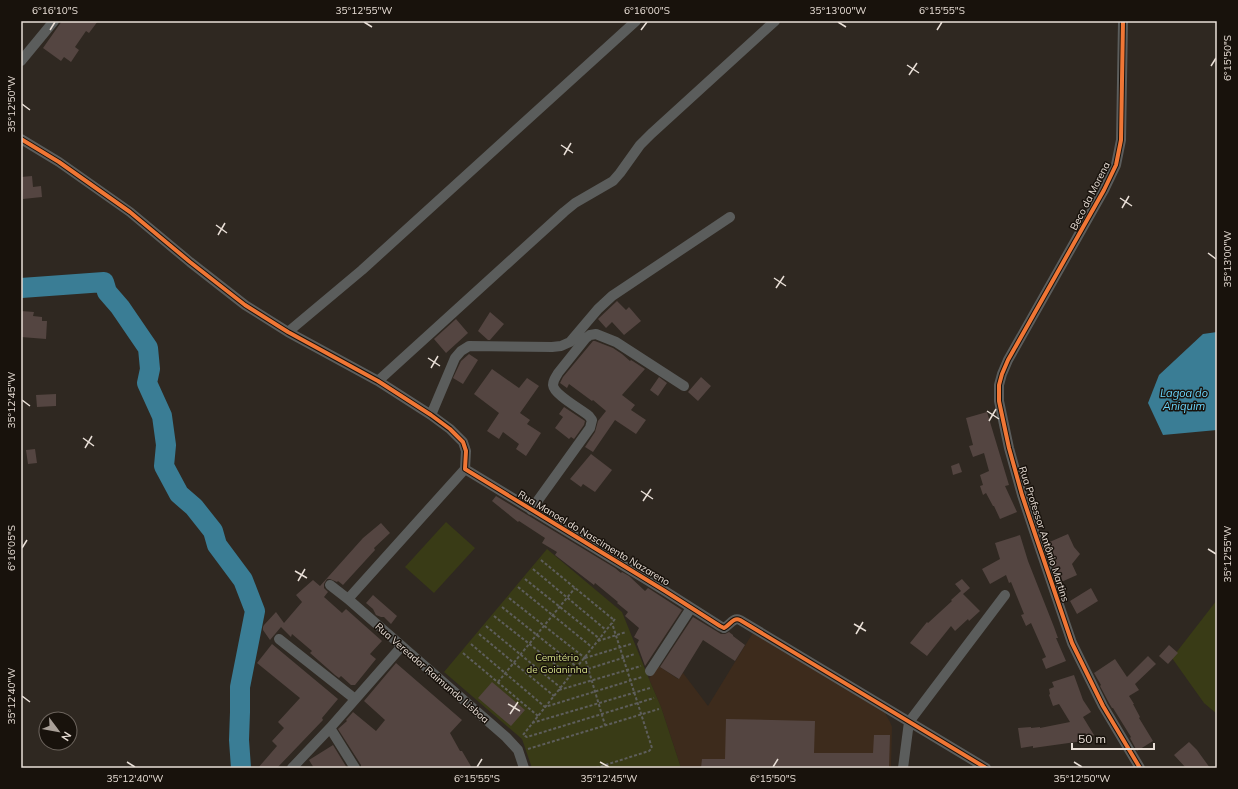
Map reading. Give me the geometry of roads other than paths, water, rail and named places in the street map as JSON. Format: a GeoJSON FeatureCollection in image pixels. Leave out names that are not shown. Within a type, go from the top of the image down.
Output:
{"type":"FeatureCollection","features":[{"type":"Feature","properties":{"kind":"street"},"geometry":{"type":"LineString","coordinates":[[21,61],[25,54],[54,21]]}},
{"type":"Feature","properties":{"kind":"street"},"geometry":{"type":"LineString","coordinates":[[288,332],[362,270],[636,21]]}},
{"type":"Feature","properties":{"kind":"street"},"geometry":{"type":"LineString","coordinates":[[378,381],[564,212],[575,203],[613,181],[645,140],[775,21]]}},
{"type":"Feature","properties":{"kind":"street","name":"Beco da Morena"},"geometry":{"type":"LineString","coordinates":[[1044,297],[1104,190],[1116,165],[1119,154],[1122,123],[1123,21]]}},
{"type":"Feature","properties":{"kind":"street"},"geometry":{"type":"LineString","coordinates":[[21,139],[59,162],[130,212],[190,262],[246,305],[288,332],[378,381],[431,415],[450,429],[463,442],[466,451],[465,469],[348,599]]}},
{"type":"Feature","properties":{"kind":"street"},"geometry":{"type":"LineString","coordinates":[[431,415],[455,358],[461,351],[469,346],[552,347],[561,346],[570,342],[598,309],[612,296],[730,217]]}},
{"type":"Feature","properties":{"kind":"street","name":"Rua Professor Antônio Martins"},"geometry":{"type":"LineString","coordinates":[[1044,297],[1008,360],[1002,374],[998,393],[1000,406],[1009,448],[1022,495],[1072,644],[1103,706],[1140,768]]}},
{"type":"Feature","properties":{"kind":"street"},"geometry":{"type":"LineString","coordinates":[[531,510],[590,428],[592,420],[589,416],[556,392],[553,384],[558,373],[586,338],[590,335],[596,334],[616,342],[684,386]]}},
{"type":"Feature","properties":{"kind":"street","name":"Rua Manoel do Nascimento Nazareno"},"geometry":{"type":"LineString","coordinates":[[465,469],[722,628],[738,619],[909,722]]}},
{"type":"Feature","properties":{"kind":"street","name":"Rua Vereador Raimundo Lisboa"},"geometry":{"type":"LineString","coordinates":[[330,585],[348,599],[513,744],[521,757],[524,768]]}},
{"type":"Feature","properties":{"kind":"street"},"geometry":{"type":"LineString","coordinates":[[903,768],[909,722],[1005,595]]}},
{"type":"Feature","properties":{"kind":"street"},"geometry":{"type":"LineString","coordinates":[[645,671],[691,608]]}},
{"type":"Feature","properties":{"kind":"street"},"geometry":{"type":"LineString","coordinates":[[279,639],[355,699]]}},
{"type":"Feature","properties":{"kind":"street"},"geometry":{"type":"LineString","coordinates":[[292,768],[330,728],[402,646]]}},
{"type":"Feature","properties":{"kind":"street"},"geometry":{"type":"LineString","coordinates":[[909,722],[986,768]]}},
{"type":"Feature","properties":{"kind":"street"},"geometry":{"type":"LineString","coordinates":[[330,728],[355,768]]}},
{"type":"Feature","properties":{"kind":"water","name":"Lagoa do Aniquim"},"geometry":{"type":"Polygon","coordinates":[[[1217,332],[1217,430],[1163,435],[1148,403],[1159,375],[1203,334],[1217,332]]]}},
{"type":"Feature","properties":{"kind":"waterway"},"geometry":{"type":"LineString","coordinates":[[21,288],[104,282],[107,292],[120,307],[148,348],[150,369],[147,383],[162,416],[166,445],[164,466],[179,494],[194,507],[213,531],[217,545],[243,580],[255,611],[240,687],[239,740],[241,768]]}},
{"type":"Feature","properties":{"kind":"park label","name":"Cemitério de Goianinha"},"geometry":{"type":"Point","coordinates":[557,662]}}]}
